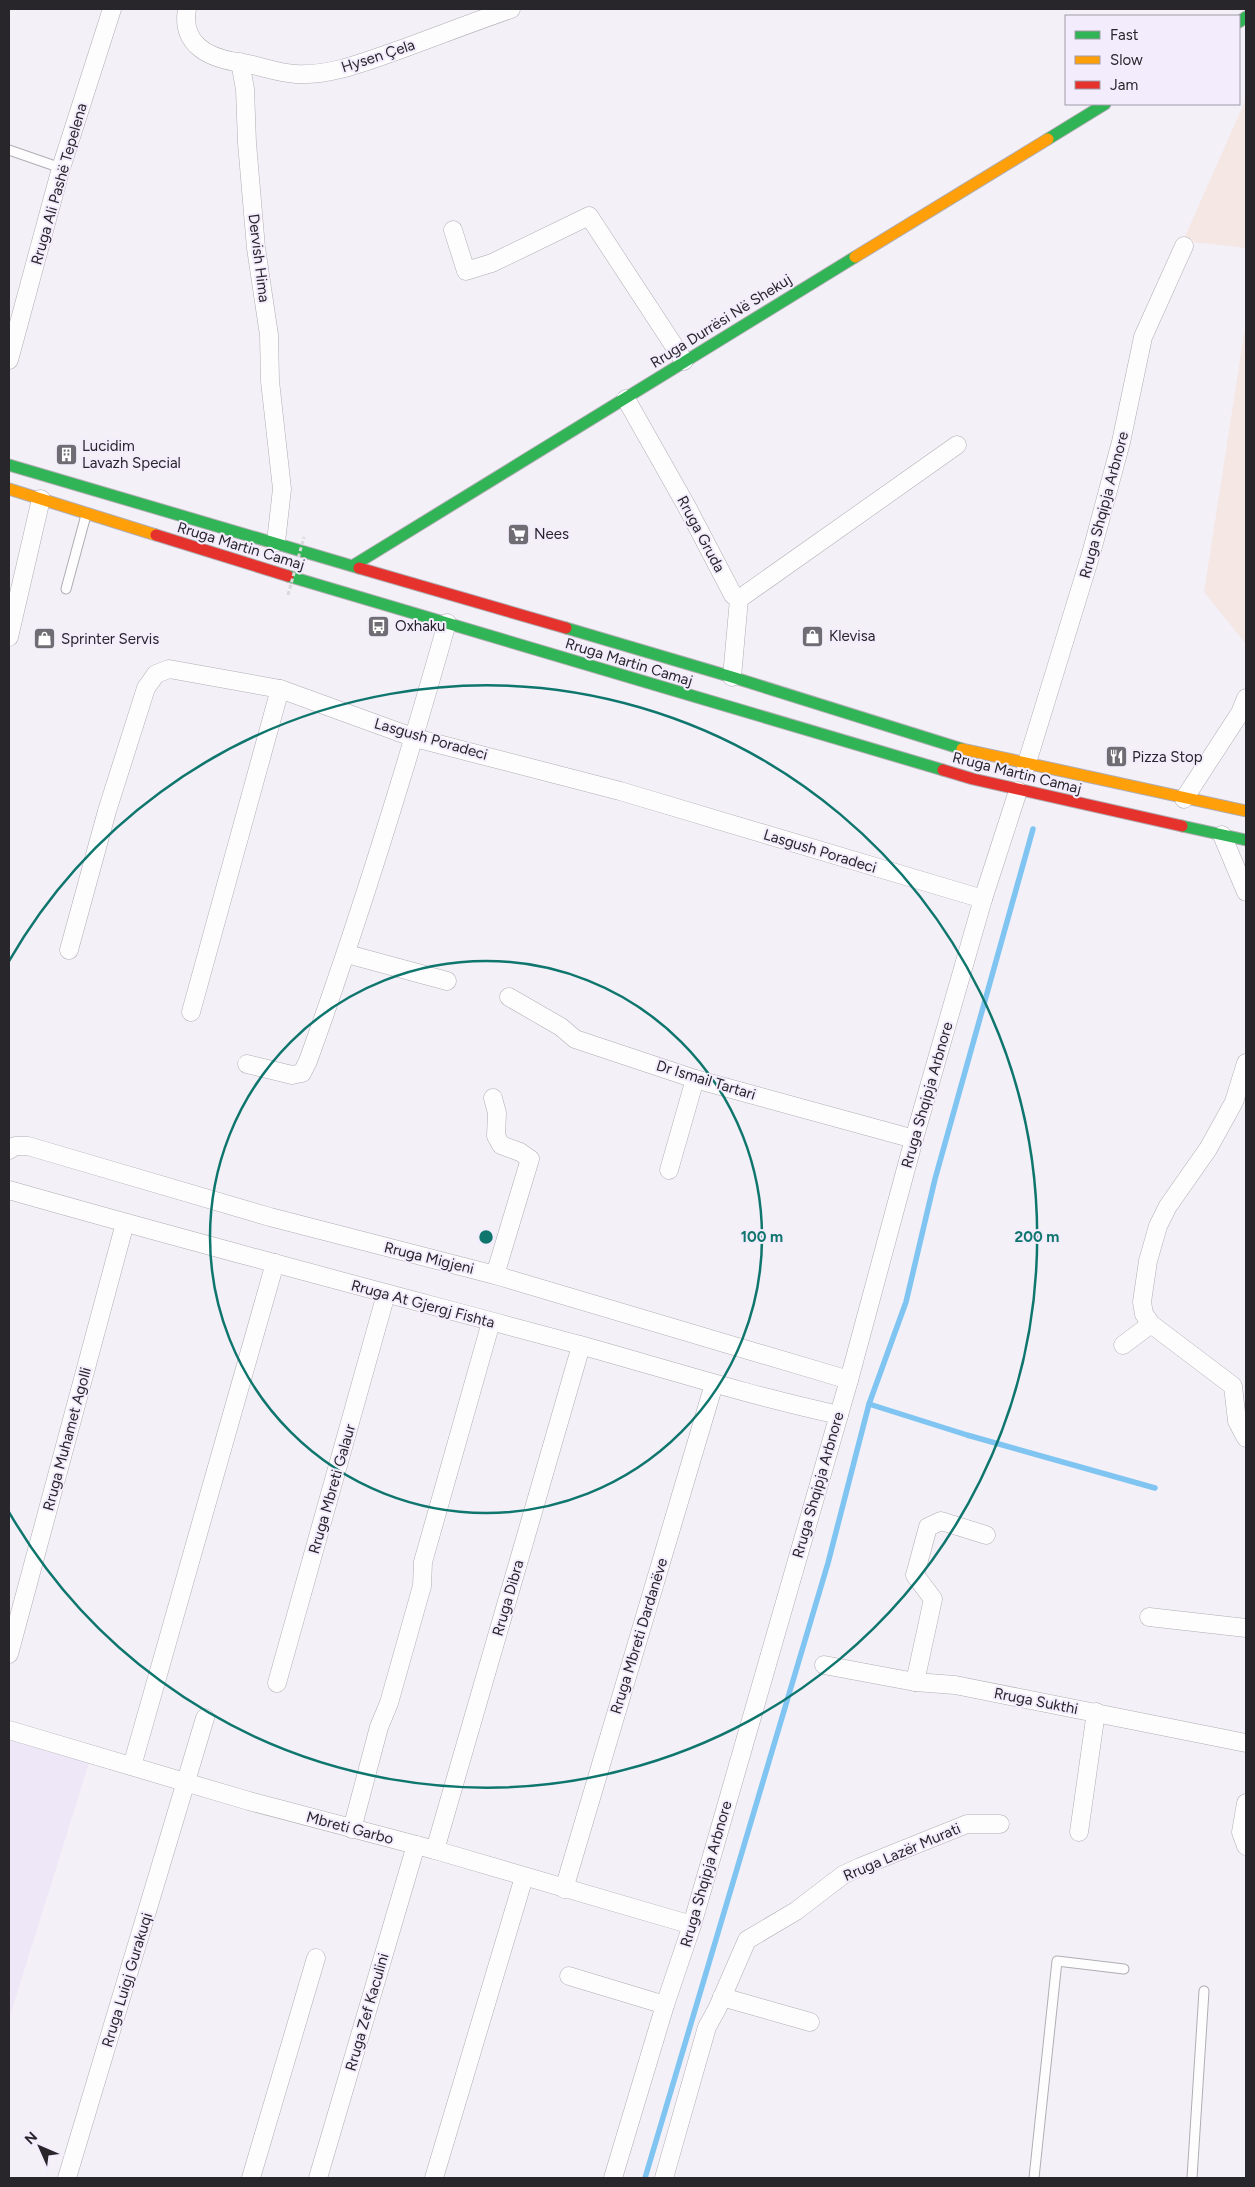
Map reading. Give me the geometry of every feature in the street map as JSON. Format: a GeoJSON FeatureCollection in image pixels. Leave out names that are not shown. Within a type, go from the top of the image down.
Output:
{"type":"FeatureCollection","features":[{"type":"Feature","properties":{"kind":"main road","name":"Rruga Durrësi Në Shekuj"},"geometry":{"type":"LineString","coordinates":[[354,566],[626,399],[684,361],[1103,105]]}},
{"type":"Feature","properties":{"kind":"main road","name":"Rruga Martin Camaj"},"geometry":{"type":"LineString","coordinates":[[9,465],[732,677],[978,754],[1026,766],[1246,812]]}},
{"type":"Feature","properties":{"kind":"main road","name":"Rruga Martin Camaj"},"geometry":{"type":"LineString","coordinates":[[9,489],[87,512],[205,551],[972,779],[1018,791],[1246,840]]}},
{"type":"Feature","properties":{"kind":"street","name":"Rruga Ali Pashë Tepelena"},"geometry":{"type":"LineString","coordinates":[[9,360],[61,168],[112,9]]}},
{"type":"Feature","properties":{"kind":"street"},"geometry":{"type":"LineString","coordinates":[[187,9],[184,22],[193,43],[206,53],[222,60],[240,62]]}},
{"type":"Feature","properties":{"kind":"street","name":"Hysen Çela"},"geometry":{"type":"LineString","coordinates":[[240,62],[296,74],[331,71],[369,60],[511,9]]}},
{"type":"Feature","properties":{"kind":"street","name":"Dervish Hima"},"geometry":{"type":"LineString","coordinates":[[240,62],[245,89],[247,143],[256,248],[269,335],[270,381],[282,489],[276,542]]}},
{"type":"Feature","properties":{"kind":"street"},"geometry":{"type":"LineString","coordinates":[[453,230],[466,271],[492,263],[590,216],[684,361]]}},
{"type":"Feature","properties":{"kind":"street","name":"Rruga Shqipja Arbnore"},"geometry":{"type":"LineString","coordinates":[[1026,766],[1092,554],[1122,442],[1143,337],[1184,246]]}},
{"type":"Feature","properties":{"kind":"street","name":"Rruga Gruda"},"geometry":{"type":"LineString","coordinates":[[626,399],[687,507],[733,595],[739,599]]}},
{"type":"Feature","properties":{"kind":"street"},"geometry":{"type":"LineString","coordinates":[[732,677],[739,599],[957,445]]}},
{"type":"Feature","properties":{"kind":"street"},"geometry":{"type":"LineString","coordinates":[[9,637],[41,499]]}},
{"type":"Feature","properties":{"kind":"street"},"geometry":{"type":"LineString","coordinates":[[247,1064],[292,1075],[302,1073],[308,1061],[347,954],[415,738],[447,623]]}},
{"type":"Feature","properties":{"kind":"street","name":"Lasgush Poradeci"},"geometry":{"type":"LineString","coordinates":[[69,950],[107,811],[146,688],[156,674],[169,669],[280,689],[415,738],[620,791],[983,899]]}},
{"type":"Feature","properties":{"kind":"street"},"geometry":{"type":"LineString","coordinates":[[191,1012],[280,689]]}},
{"type":"Feature","properties":{"kind":"street"},"geometry":{"type":"LineString","coordinates":[[1184,799],[1240,713],[1246,698]]}},
{"type":"Feature","properties":{"kind":"street","name":"Rruga Shqipja Arbnore"},"geometry":{"type":"LineString","coordinates":[[613,2178],[665,2005],[692,1925],[849,1380],[914,1139],[983,899],[1018,791]]}},
{"type":"Feature","properties":{"kind":"street"},"geometry":{"type":"LineString","coordinates":[[1222,834],[1246,892]]}},
{"type":"Feature","properties":{"kind":"street"},"geometry":{"type":"LineString","coordinates":[[347,954],[447,981]]}},
{"type":"Feature","properties":{"kind":"street","name":"Dr Ismail Tartari"},"geometry":{"type":"LineString","coordinates":[[509,997],[562,1027],[575,1039],[695,1079],[914,1139]]}},
{"type":"Feature","properties":{"kind":"street"},"geometry":{"type":"LineString","coordinates":[[1246,1063],[1240,1102],[1174,1198],[1158,1226],[1148,1261],[1142,1302],[1144,1314],[1151,1324],[1234,1386],[1237,1421],[1246,1438]]}},
{"type":"Feature","properties":{"kind":"street"},"geometry":{"type":"LineString","coordinates":[[669,1170],[695,1079]]}},
{"type":"Feature","properties":{"kind":"street"},"geometry":{"type":"LineString","coordinates":[[493,1098],[498,1113],[496,1136],[501,1145],[520,1152],[530,1159],[495,1275]]}},
{"type":"Feature","properties":{"kind":"street","name":"Rruga Migjeni"},"geometry":{"type":"LineString","coordinates":[[9,1150],[15,1146],[28,1146],[270,1217],[495,1275],[849,1380]]}},
{"type":"Feature","properties":{"kind":"street","name":"Rruga At Gjergj Fishta"},"geometry":{"type":"LineString","coordinates":[[9,1190],[582,1346],[714,1384],[839,1415]]}},
{"type":"Feature","properties":{"kind":"street","name":"Rruga Muhamet Agolli"},"geometry":{"type":"LineString","coordinates":[[9,1654],[125,1223]]}},
{"type":"Feature","properties":{"kind":"street"},"geometry":{"type":"LineString","coordinates":[[132,1766],[275,1263]]}},
{"type":"Feature","properties":{"kind":"street","name":"Rruga Mbreti Galaur"},"geometry":{"type":"LineString","coordinates":[[277,1683],[386,1294]]}},
{"type":"Feature","properties":{"kind":"street"},"geometry":{"type":"LineString","coordinates":[[352,1829],[379,1727],[389,1702],[422,1586],[423,1562],[491,1322]]}},
{"type":"Feature","properties":{"kind":"street"},"geometry":{"type":"LineString","coordinates":[[1123,1345],[1151,1324]]}},
{"type":"Feature","properties":{"kind":"street","name":"Rruga Dibra"},"geometry":{"type":"LineString","coordinates":[[436,1850],[582,1346]]}},
{"type":"Feature","properties":{"kind":"street","name":"Rruga Mbreti Dardanëve"},"geometry":{"type":"LineString","coordinates":[[564,1889],[714,1384]]}},
{"type":"Feature","properties":{"kind":"street"},"geometry":{"type":"LineString","coordinates":[[915,1682],[933,1599],[915,1575],[928,1527],[941,1521],[986,1535]]}},
{"type":"Feature","properties":{"kind":"street"},"geometry":{"type":"LineString","coordinates":[[1149,1617],[1246,1628]]}},
{"type":"Feature","properties":{"kind":"street","name":"Rruga Sukthi"},"geometry":{"type":"LineString","coordinates":[[824,1665],[915,1682],[955,1685],[1246,1743]]}},
{"type":"Feature","properties":{"kind":"street"},"geometry":{"type":"LineString","coordinates":[[1079,1832],[1096,1712]]}},
{"type":"Feature","properties":{"kind":"street","name":"Rruga Luigj Gurakuqi"},"geometry":{"type":"LineString","coordinates":[[67,2178],[205,1718]]}},
{"type":"Feature","properties":{"kind":"street","name":"Mbreti Garbo"},"geometry":{"type":"LineString","coordinates":[[9,1730],[249,1801],[436,1850],[692,1925]]}},
{"type":"Feature","properties":{"kind":"street"},"geometry":{"type":"LineString","coordinates":[[1246,1803],[1240,1832],[1246,1846]]}},
{"type":"Feature","properties":{"kind":"street","name":"Rruga Lazër Murati"},"geometry":{"type":"LineString","coordinates":[[664,2178],[707,2027],[748,1940],[796,1911],[843,1876],[881,1858],[967,1824],[1000,1824]]}},
{"type":"Feature","properties":{"kind":"street","name":"Rruga Zef Kaculini"},"geometry":{"type":"LineString","coordinates":[[318,2178],[416,1845]]}},
{"type":"Feature","properties":{"kind":"street"},"geometry":{"type":"LineString","coordinates":[[434,2178],[524,1877]]}},
{"type":"Feature","properties":{"kind":"street"},"geometry":{"type":"LineString","coordinates":[[251,2178],[316,1958]]}},
{"type":"Feature","properties":{"kind":"street"},"geometry":{"type":"LineString","coordinates":[[568,1976],[665,2005]]}},
{"type":"Feature","properties":{"kind":"street"},"geometry":{"type":"LineString","coordinates":[[722,1996],[810,2022]]}},
{"type":"Feature","properties":{"kind":"lane"},"geometry":{"type":"LineString","coordinates":[[9,150],[61,168]]}},
{"type":"Feature","properties":{"kind":"lane"},"geometry":{"type":"LineString","coordinates":[[66,589],[87,512]]}},
{"type":"Feature","properties":{"kind":"lane"},"geometry":{"type":"LineString","coordinates":[[1034,2178],[1057,1961],[1124,1969]]}},
{"type":"Feature","properties":{"kind":"lane"},"geometry":{"type":"LineString","coordinates":[[1192,2178],[1204,1991]]}},
{"type":"Feature","properties":{"kind":"path"},"geometry":{"type":"LineString","coordinates":[[288,595],[304,538]]}},
{"type":"Feature","properties":{"kind":"shaded area"},"geometry":{"type":"Polygon","coordinates":[[[1246,99],[1246,248],[1183,241],[1246,99]]]}},
{"type":"Feature","properties":{"kind":"shaded area"},"geometry":{"type":"Polygon","coordinates":[[[1246,321],[1246,644],[1204,592],[1246,321]]]}},
{"type":"Feature","properties":{"kind":"shaded area"},"geometry":{"type":"Polygon","coordinates":[[[9,1739],[89,1763],[9,2019],[9,1739]]]}},
{"type":"Feature","properties":{"kind":"waterway"},"geometry":{"type":"LineString","coordinates":[[645,2178],[828,1563],[869,1404],[906,1302],[935,1179],[1033,829]]}},
{"type":"Feature","properties":{"kind":"waterway"},"geometry":{"type":"LineString","coordinates":[[869,1404],[967,1435],[1155,1488]]}},
{"type":"Feature","properties":{"kind":"traffic: fast"},"geometry":{"type":"LineString","coordinates":[[1240,21],[1246,17]]}},
{"type":"Feature","properties":{"kind":"traffic: fast"},"geometry":{"type":"LineString","coordinates":[[1048,139],[1103,105]]}},
{"type":"Feature","properties":{"kind":"traffic: fast"},"geometry":{"type":"LineString","coordinates":[[354,565],[855,257]]}},
{"type":"Feature","properties":{"kind":"traffic: fast"},"geometry":{"type":"LineString","coordinates":[[9,465],[359,568]]}},
{"type":"Feature","properties":{"kind":"traffic: fast"},"geometry":{"type":"LineString","coordinates":[[288,576],[943,770]]}},
{"type":"Feature","properties":{"kind":"traffic: fast"},"geometry":{"type":"LineString","coordinates":[[566,628],[732,677],[962,749]]}},
{"type":"Feature","properties":{"kind":"traffic: fast"},"geometry":{"type":"LineString","coordinates":[[1182,826],[1246,840]]}},
{"type":"Feature","properties":{"kind":"traffic: slow"},"geometry":{"type":"LineString","coordinates":[[855,257],[1048,139]]}},
{"type":"Feature","properties":{"kind":"traffic: slow"},"geometry":{"type":"LineString","coordinates":[[9,489],[156,535]]}},
{"type":"Feature","properties":{"kind":"traffic: slow"},"geometry":{"type":"LineString","coordinates":[[962,749],[1246,811]]}},
{"type":"Feature","properties":{"kind":"traffic: jam"},"geometry":{"type":"LineString","coordinates":[[156,535],[288,576]]}},
{"type":"Feature","properties":{"kind":"traffic: jam"},"geometry":{"type":"LineString","coordinates":[[359,568],[566,628]]}},
{"type":"Feature","properties":{"kind":"traffic: jam"},"geometry":{"type":"LineString","coordinates":[[943,770],[973,779],[1182,826]]}},
{"type":"Feature","properties":{"kind":"place","name":"Lucidim Lavazh Special"},"geometry":{"type":"Point","coordinates":[66,455]}},
{"type":"Feature","properties":{"kind":"place","name":"Nees"},"geometry":{"type":"Point","coordinates":[518,534]}},
{"type":"Feature","properties":{"kind":"place","name":"Oxhaku"},"geometry":{"type":"Point","coordinates":[379,626]}},
{"type":"Feature","properties":{"kind":"place","name":"Klevisa"},"geometry":{"type":"Point","coordinates":[813,636]}},
{"type":"Feature","properties":{"kind":"place","name":"Sprinter Servis"},"geometry":{"type":"Point","coordinates":[45,639]}},
{"type":"Feature","properties":{"kind":"place","name":"Pizza Stop"},"geometry":{"type":"Point","coordinates":[1116,757]}}]}
